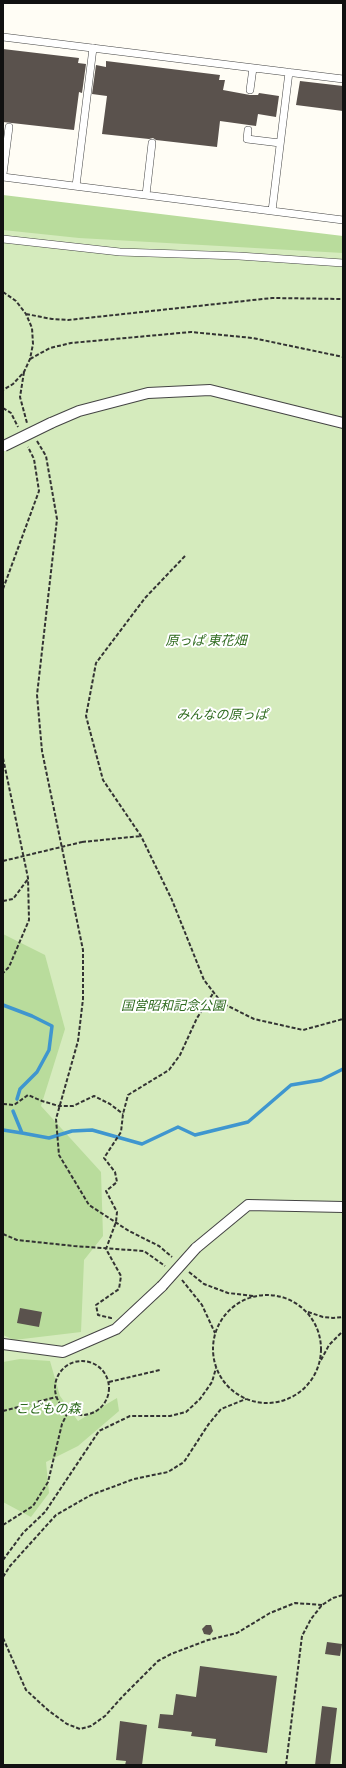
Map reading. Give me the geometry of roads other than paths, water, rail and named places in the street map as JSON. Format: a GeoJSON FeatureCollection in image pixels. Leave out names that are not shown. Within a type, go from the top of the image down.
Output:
{"type":"FeatureCollection","features":[{"type":"Feature","properties":{"kind":"street"},"geometry":{"type":"LineString","coordinates":[[4,447],[51,423],[79,411],[148,393],[210,390],[343,423]]}},
{"type":"Feature","properties":{"kind":"street"},"geometry":{"type":"LineString","coordinates":[[3,1344],[63,1352],[116,1330],[162,1286],[196,1248],[248,1205],[343,1207]]}},
{"type":"Feature","properties":{"kind":"lane"},"geometry":{"type":"LineString","coordinates":[[3,37],[343,79]]}},
{"type":"Feature","properties":{"kind":"lane"},"geometry":{"type":"LineString","coordinates":[[76,186],[93,48]]}},
{"type":"Feature","properties":{"kind":"lane"},"geometry":{"type":"LineString","coordinates":[[250,90],[253,68]]}},
{"type":"Feature","properties":{"kind":"lane"},"geometry":{"type":"LineString","coordinates":[[272,211],[289,72]]}},
{"type":"Feature","properties":{"kind":"lane"},"geometry":{"type":"LineString","coordinates":[[9,127],[3,176],[343,220]]}},
{"type":"Feature","properties":{"kind":"lane"},"geometry":{"type":"LineString","coordinates":[[248,130],[247,139],[280,143]]}},
{"type":"Feature","properties":{"kind":"lane"},"geometry":{"type":"LineString","coordinates":[[146,195],[152,143]]}},
{"type":"Feature","properties":{"kind":"lane"},"geometry":{"type":"LineString","coordinates":[[3,238],[120,252],[239,256],[343,263]]}},
{"type":"Feature","properties":{"kind":"waterway"},"geometry":{"type":"LineString","coordinates":[[3,1005],[32,1016],[52,1026],[49,1050],[37,1072],[20,1089],[17,1099]]}},
{"type":"Feature","properties":{"kind":"waterway"},"geometry":{"type":"LineString","coordinates":[[13,1111],[22,1133],[49,1138],[72,1131],[92,1130],[142,1144],[178,1127],[195,1135],[248,1122],[291,1085],[321,1080],[343,1069]]}},
{"type":"Feature","properties":{"kind":"waterway"},"geometry":{"type":"LineString","coordinates":[[3,1130],[22,1133]]}},
{"type":"Feature","properties":{"kind":"park label","name":"原っぱ 東花畑"},"geometry":{"type":"Point","coordinates":[206,641]}},
{"type":"Feature","properties":{"kind":"park label","name":"みんなの原っぱ"},"geometry":{"type":"Point","coordinates":[222,715]}},
{"type":"Feature","properties":{"kind":"park label","name":"国営昭和記念公園"},"geometry":{"type":"Point","coordinates":[173,1006]}},
{"type":"Feature","properties":{"kind":"park label","name":"こどもの森"},"geometry":{"type":"Point","coordinates":[48,1409]}}]}
